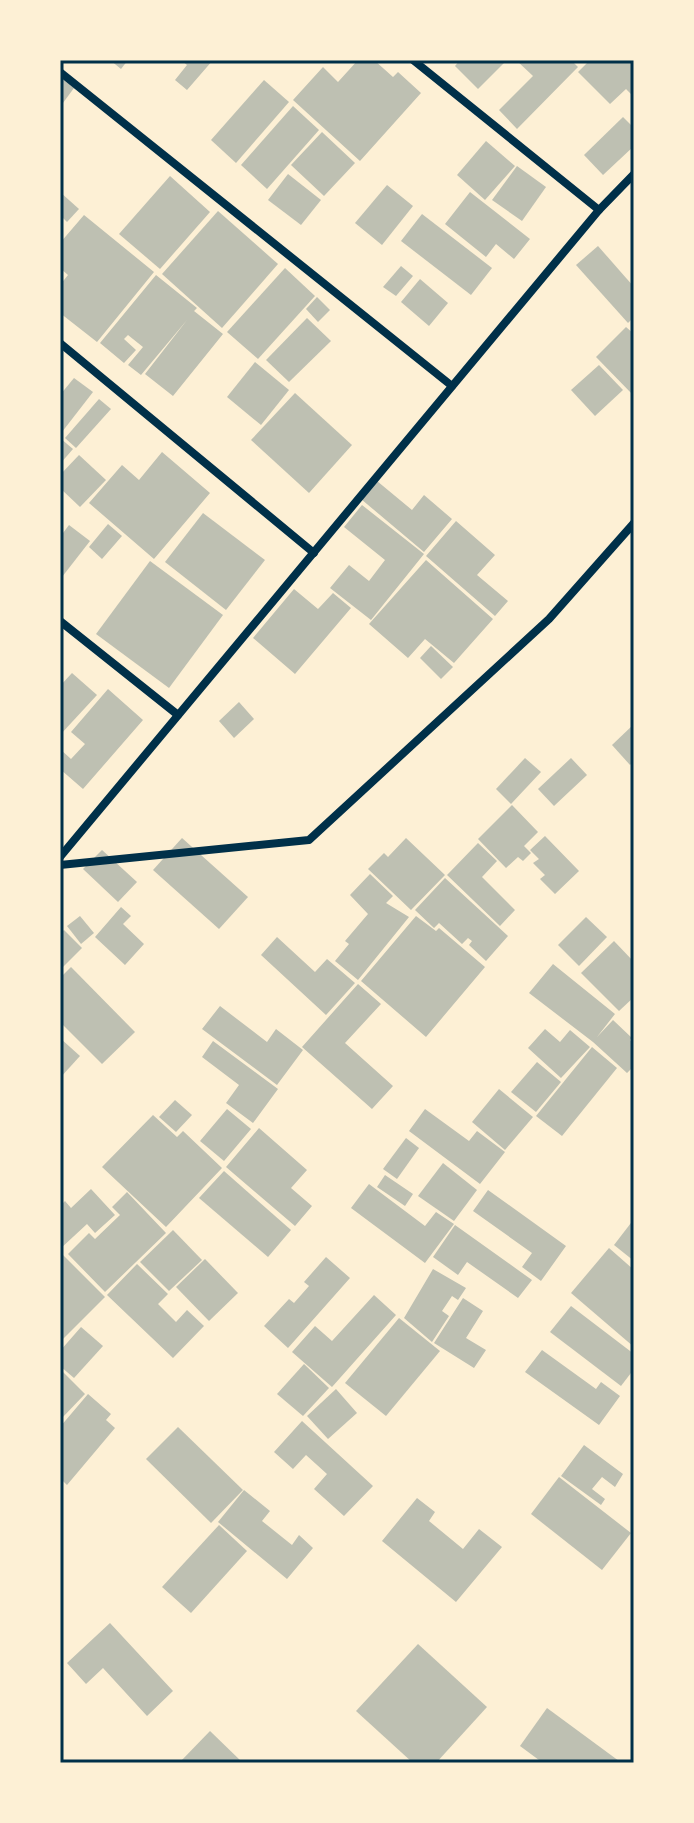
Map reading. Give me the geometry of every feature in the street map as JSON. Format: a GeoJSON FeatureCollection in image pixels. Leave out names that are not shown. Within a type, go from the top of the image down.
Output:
{"type":"FeatureCollection","features":[{"type":"Feature","properties":{"kind":"street"},"geometry":{"type":"LineString","coordinates":[[413,60],[599,210]]}},
{"type":"Feature","properties":{"kind":"street"},"geometry":{"type":"LineString","coordinates":[[60,72],[452,386]]}},
{"type":"Feature","properties":{"kind":"street"},"geometry":{"type":"LineString","coordinates":[[60,857],[599,210],[634,174]]}},
{"type":"Feature","properties":{"kind":"street"},"geometry":{"type":"LineString","coordinates":[[60,343],[314,553]]}},
{"type":"Feature","properties":{"kind":"street"},"geometry":{"type":"LineString","coordinates":[[60,865],[309,840],[549,619],[634,523]]}},
{"type":"Feature","properties":{"kind":"street"},"geometry":{"type":"LineString","coordinates":[[60,621],[178,715]]}},
{"type":"Feature","properties":{"kind":"building"},"geometry":{"type":"Polygon","coordinates":[[[110,60],[128,60],[121,69],[110,60]]]}},
{"type":"Feature","properties":{"kind":"building"},"geometry":{"type":"Polygon","coordinates":[[[181,60],[213,60],[187,90],[175,80],[187,65],[181,60]]]}},
{"type":"Feature","properties":{"kind":"building"},"geometry":{"type":"Polygon","coordinates":[[[358,60],[374,60],[393,77],[398,72],[421,93],[360,161],[293,100],[323,67],[338,82],[358,60]]]}},
{"type":"Feature","properties":{"kind":"building"},"geometry":{"type":"Polygon","coordinates":[[[460,60],[507,60],[478,89],[455,66],[460,60]]]}},
{"type":"Feature","properties":{"kind":"building"},"geometry":{"type":"Polygon","coordinates":[[[516,60],[571,60],[578,67],[517,129],[499,110],[533,76],[516,60]]]}},
{"type":"Feature","properties":{"kind":"building"},"geometry":{"type":"Polygon","coordinates":[[[590,60],[634,60],[634,91],[631,94],[626,89],[610,104],[578,72],[590,60]]]}},
{"type":"Feature","properties":{"kind":"building"},"geometry":{"type":"Polygon","coordinates":[[[60,77],[74,88],[60,107],[60,77]]]}},
{"type":"Feature","properties":{"kind":"building"},"geometry":{"type":"Polygon","coordinates":[[[264,80],[289,102],[236,163],[211,140],[264,80]]]}},
{"type":"Feature","properties":{"kind":"building"},"geometry":{"type":"Polygon","coordinates":[[[293,106],[319,130],[267,189],[241,165],[293,106]]]}},
{"type":"Feature","properties":{"kind":"building"},"geometry":{"type":"Polygon","coordinates":[[[623,117],[634,128],[634,146],[603,175],[584,155],[623,117]]]}},
{"type":"Feature","properties":{"kind":"building"},"geometry":{"type":"Polygon","coordinates":[[[322,132],[355,163],[324,196],[291,165],[322,132]]]}},
{"type":"Feature","properties":{"kind":"building"},"geometry":{"type":"Polygon","coordinates":[[[486,141],[515,166],[485,200],[457,175],[486,141]]]}},
{"type":"Feature","properties":{"kind":"building"},"geometry":{"type":"Polygon","coordinates":[[[517,166],[546,187],[522,221],[492,200],[517,166]]]}},
{"type":"Feature","properties":{"kind":"building"},"geometry":{"type":"Polygon","coordinates":[[[288,174],[321,200],[301,225],[268,200],[288,174]]]}},
{"type":"Feature","properties":{"kind":"building"},"geometry":{"type":"Polygon","coordinates":[[[170,176],[210,212],[160,269],[119,234],[170,176]]]}},
{"type":"Feature","properties":{"kind":"building"},"geometry":{"type":"Polygon","coordinates":[[[387,185],[413,206],[382,245],[355,223],[387,185]]]}},
{"type":"Feature","properties":{"kind":"building"},"geometry":{"type":"Polygon","coordinates":[[[60,192],[79,209],[67,222],[60,215],[60,192]]]}},
{"type":"Feature","properties":{"kind":"building"},"geometry":{"type":"Polygon","coordinates":[[[470,192],[530,239],[514,259],[496,244],[486,257],[445,224],[470,192]]]}},
{"type":"Feature","properties":{"kind":"building"},"geometry":{"type":"Polygon","coordinates":[[[218,211],[278,264],[222,328],[162,274],[218,211]]]}},
{"type":"Feature","properties":{"kind":"building"},"geometry":{"type":"Polygon","coordinates":[[[422,214],[492,268],[471,295],[401,241],[422,214]]]}},
{"type":"Feature","properties":{"kind":"building"},"geometry":{"type":"Polygon","coordinates":[[[84,215],[154,272],[97,342],[60,313],[60,285],[68,275],[60,268],[60,243],[84,215]]]}},
{"type":"Feature","properties":{"kind":"building"},"geometry":{"type":"Polygon","coordinates":[[[598,246],[634,287],[634,317],[628,323],[576,265],[598,246]]]}},
{"type":"Feature","properties":{"kind":"building"},"geometry":{"type":"Polygon","coordinates":[[[401,266],[413,276],[396,296],[383,287],[401,266]]]}},
{"type":"Feature","properties":{"kind":"building"},"geometry":{"type":"Polygon","coordinates":[[[285,268],[315,296],[258,359],[227,332],[285,268]]]}},
{"type":"Feature","properties":{"kind":"building"},"geometry":{"type":"Polygon","coordinates":[[[156,275],[223,334],[173,396],[145,374],[187,320],[141,375],[128,365],[143,347],[128,335],[124,339],[136,350],[124,363],[100,343],[156,275]]]}},
{"type":"Feature","properties":{"kind":"building"},"geometry":{"type":"Polygon","coordinates":[[[420,279],[448,303],[429,326],[401,302],[420,279]]]}},
{"type":"Feature","properties":{"kind":"building"},"geometry":{"type":"Polygon","coordinates":[[[317,297],[330,310],[318,322],[306,309],[317,297]]]}},
{"type":"Feature","properties":{"kind":"building"},"geometry":{"type":"Polygon","coordinates":[[[307,318],[331,341],[289,382],[266,360],[307,318]]]}},
{"type":"Feature","properties":{"kind":"building"},"geometry":{"type":"Polygon","coordinates":[[[626,327],[634,334],[634,396],[596,357],[626,327]]]}},
{"type":"Feature","properties":{"kind":"building"},"geometry":{"type":"Polygon","coordinates":[[[255,362],[289,390],[261,425],[227,397],[255,362]]]}},
{"type":"Feature","properties":{"kind":"building"},"geometry":{"type":"Polygon","coordinates":[[[599,365],[623,390],[595,416],[571,390],[599,365]]]}},
{"type":"Feature","properties":{"kind":"building"},"geometry":{"type":"Polygon","coordinates":[[[74,378],[93,392],[62,432],[60,395],[74,378]]]}},
{"type":"Feature","properties":{"kind":"building"},"geometry":{"type":"Polygon","coordinates":[[[295,393],[352,445],[309,493],[251,440],[295,393]]]}},
{"type":"Feature","properties":{"kind":"building"},"geometry":{"type":"Polygon","coordinates":[[[99,399],[111,409],[76,448],[65,438],[99,399]]]}},
{"type":"Feature","properties":{"kind":"building"},"geometry":{"type":"Polygon","coordinates":[[[60,438],[73,449],[60,464],[60,438]]]}},
{"type":"Feature","properties":{"kind":"building"},"geometry":{"type":"Polygon","coordinates":[[[162,452],[210,493],[154,559],[89,503],[122,465],[139,480],[162,452]]]}},
{"type":"Feature","properties":{"kind":"building"},"geometry":{"type":"Polygon","coordinates":[[[79,455],[106,480],[80,507],[60,488],[60,475],[79,455]]]}},
{"type":"Feature","properties":{"kind":"building"},"geometry":{"type":"Polygon","coordinates":[[[377,481],[412,510],[424,495],[452,519],[424,552],[361,499],[377,481]]]}},
{"type":"Feature","properties":{"kind":"building"},"geometry":{"type":"Polygon","coordinates":[[[362,505],[424,554],[371,620],[330,588],[349,565],[369,581],[385,560],[344,527],[362,505]]]}},
{"type":"Feature","properties":{"kind":"building"},"geometry":{"type":"Polygon","coordinates":[[[203,513],[265,560],[226,610],[165,562],[203,513]]]}},
{"type":"Feature","properties":{"kind":"building"},"geometry":{"type":"Polygon","coordinates":[[[456,521],[495,555],[477,575],[508,601],[495,616],[426,556],[456,521]]]}},
{"type":"Feature","properties":{"kind":"building"},"geometry":{"type":"Polygon","coordinates":[[[108,524],[122,536],[102,559],[89,547],[108,524]]]}},
{"type":"Feature","properties":{"kind":"building"},"geometry":{"type":"Polygon","coordinates":[[[69,525],[90,541],[62,577],[60,537],[69,525]]]}},
{"type":"Feature","properties":{"kind":"building"},"geometry":{"type":"Polygon","coordinates":[[[426,560],[493,619],[454,663],[425,639],[408,658],[369,624],[426,560]]]}},
{"type":"Feature","properties":{"kind":"building"},"geometry":{"type":"Polygon","coordinates":[[[150,561],[223,615],[169,688],[96,634],[150,561]]]}},
{"type":"Feature","properties":{"kind":"building"},"geometry":{"type":"Polygon","coordinates":[[[294,589],[318,609],[333,593],[351,608],[295,674],[253,638],[294,589]]]}},
{"type":"Feature","properties":{"kind":"building"},"geometry":{"type":"Polygon","coordinates":[[[431,646],[453,667],[441,679],[420,658],[431,646]]]}},
{"type":"Feature","properties":{"kind":"building"},"geometry":{"type":"Polygon","coordinates":[[[72,673],[97,695],[60,735],[60,686],[72,673]]]}},
{"type":"Feature","properties":{"kind":"building"},"geometry":{"type":"Polygon","coordinates":[[[108,689],[143,720],[83,789],[60,769],[60,749],[71,759],[85,744],[71,732],[108,689]]]}},
{"type":"Feature","properties":{"kind":"building"},"geometry":{"type":"Polygon","coordinates":[[[239,702],[254,719],[234,738],[219,721],[239,702]]]}},
{"type":"Feature","properties":{"kind":"building"},"geometry":{"type":"Polygon","coordinates":[[[634,724],[634,761],[630,765],[612,745],[634,724]]]}},
{"type":"Feature","properties":{"kind":"building"},"geometry":{"type":"Polygon","coordinates":[[[525,758],[541,772],[511,804],[496,789],[525,758]]]}},
{"type":"Feature","properties":{"kind":"building"},"geometry":{"type":"Polygon","coordinates":[[[571,758],[587,775],[554,806],[538,789],[571,758]]]}},
{"type":"Feature","properties":{"kind":"building"},"geometry":{"type":"Polygon","coordinates":[[[512,805],[538,832],[524,846],[531,853],[523,861],[518,857],[506,868],[478,839],[512,805]]]}},
{"type":"Feature","properties":{"kind":"building"},"geometry":{"type":"Polygon","coordinates":[[[545,836],[579,871],[555,894],[540,879],[545,875],[533,863],[539,859],[530,850],[545,836]]]}},
{"type":"Feature","properties":{"kind":"building"},"geometry":{"type":"Polygon","coordinates":[[[182,838],[248,897],[219,929],[153,870],[182,838]]]}},
{"type":"Feature","properties":{"kind":"building"},"geometry":{"type":"Polygon","coordinates":[[[406,838],[445,875],[411,910],[368,869],[384,853],[388,857],[406,838]]]}},
{"type":"Feature","properties":{"kind":"building"},"geometry":{"type":"Polygon","coordinates":[[[478,843],[497,861],[482,877],[515,910],[500,926],[447,875],[478,843]]]}},
{"type":"Feature","properties":{"kind":"building"},"geometry":{"type":"Polygon","coordinates":[[[102,850],[137,882],[118,902],[83,869],[102,850]]]}},
{"type":"Feature","properties":{"kind":"building"},"geometry":{"type":"Polygon","coordinates":[[[370,874],[393,896],[386,903],[409,917],[358,980],[335,961],[349,944],[345,941],[368,914],[350,895],[370,874]]]}},
{"type":"Feature","properties":{"kind":"building"},"geometry":{"type":"Polygon","coordinates":[[[445,878],[508,936],[486,961],[469,945],[472,941],[468,938],[462,944],[439,923],[434,928],[415,910],[445,878]]]}},
{"type":"Feature","properties":{"kind":"building"},"geometry":{"type":"Polygon","coordinates":[[[121,907],[131,916],[123,924],[144,944],[125,965],[95,937],[121,907]]]}},
{"type":"Feature","properties":{"kind":"building"},"geometry":{"type":"Polygon","coordinates":[[[80,916],[94,933],[81,944],[67,926],[80,916]]]}},
{"type":"Feature","properties":{"kind":"building"},"geometry":{"type":"Polygon","coordinates":[[[416,916],[436,931],[439,928],[485,967],[426,1037],[361,981],[416,916]]]}},
{"type":"Feature","properties":{"kind":"building"},"geometry":{"type":"Polygon","coordinates":[[[586,917],[607,937],[579,966],[558,945],[586,917]]]}},
{"type":"Feature","properties":{"kind":"building"},"geometry":{"type":"Polygon","coordinates":[[[64,930],[82,948],[63,967],[60,965],[60,934],[64,930]]]}},
{"type":"Feature","properties":{"kind":"building"},"geometry":{"type":"Polygon","coordinates":[[[277,937],[315,972],[327,959],[355,983],[326,1015],[261,955],[277,937]]]}},
{"type":"Feature","properties":{"kind":"building"},"geometry":{"type":"Polygon","coordinates":[[[614,941],[634,962],[634,997],[619,1011],[581,973],[614,941]]]}},
{"type":"Feature","properties":{"kind":"building"},"geometry":{"type":"Polygon","coordinates":[[[553,964],[615,1014],[597,1037],[613,1020],[632,1038],[634,1066],[627,1073],[593,1042],[529,993],[553,964]]]}},
{"type":"Feature","properties":{"kind":"building"},"geometry":{"type":"Polygon","coordinates":[[[71,967],[135,1032],[102,1064],[60,1022],[60,978],[71,967]]]}},
{"type":"Feature","properties":{"kind":"building"},"geometry":{"type":"Polygon","coordinates":[[[358,984],[381,1004],[345,1043],[393,1086],[372,1109],[302,1047],[358,984]]]}},
{"type":"Feature","properties":{"kind":"building"},"geometry":{"type":"Polygon","coordinates":[[[220,1006],[267,1042],[276,1029],[303,1050],[277,1085],[202,1029],[220,1006]]]}},
{"type":"Feature","properties":{"kind":"building"},"geometry":{"type":"Polygon","coordinates":[[[545,1029],[560,1042],[570,1030],[590,1047],[561,1078],[528,1048],[545,1029]]]}},
{"type":"Feature","properties":{"kind":"building"},"geometry":{"type":"Polygon","coordinates":[[[60,1038],[80,1056],[60,1078],[60,1038]]]}},
{"type":"Feature","properties":{"kind":"building"},"geometry":{"type":"Polygon","coordinates":[[[213,1041],[278,1089],[253,1123],[226,1103],[239,1085],[202,1057],[213,1041]]]}},
{"type":"Feature","properties":{"kind":"building"},"geometry":{"type":"Polygon","coordinates":[[[592,1047],[617,1068],[562,1136],[536,1116],[592,1047]]]}},
{"type":"Feature","properties":{"kind":"building"},"geometry":{"type":"Polygon","coordinates":[[[537,1062],[561,1082],[536,1112],[511,1092],[537,1062]]]}},
{"type":"Feature","properties":{"kind":"building"},"geometry":{"type":"Polygon","coordinates":[[[499,1089],[533,1117],[505,1150],[472,1122],[499,1089]]]}},
{"type":"Feature","properties":{"kind":"building"},"geometry":{"type":"Polygon","coordinates":[[[175,1100],[192,1115],[176,1132],[159,1117],[175,1100]]]}},
{"type":"Feature","properties":{"kind":"building"},"geometry":{"type":"Polygon","coordinates":[[[227,1109],[251,1129],[224,1161],[200,1141],[227,1109]]]}},
{"type":"Feature","properties":{"kind":"building"},"geometry":{"type":"Polygon","coordinates":[[[425,1109],[469,1141],[477,1131],[505,1152],[480,1184],[409,1131],[425,1109]]]}},
{"type":"Feature","properties":{"kind":"building"},"geometry":{"type":"Polygon","coordinates":[[[153,1115],[177,1137],[183,1131],[222,1168],[166,1227],[102,1167],[153,1115]]]}},
{"type":"Feature","properties":{"kind":"building"},"geometry":{"type":"Polygon","coordinates":[[[259,1128],[307,1170],[291,1188],[312,1206],[295,1226],[226,1167],[259,1128]]]}},
{"type":"Feature","properties":{"kind":"building"},"geometry":{"type":"Polygon","coordinates":[[[406,1138],[419,1148],[397,1179],[383,1169],[406,1138]]]}},
{"type":"Feature","properties":{"kind":"building"},"geometry":{"type":"Polygon","coordinates":[[[443,1163],[477,1190],[454,1221],[418,1196],[443,1163]]]}},
{"type":"Feature","properties":{"kind":"building"},"geometry":{"type":"Polygon","coordinates":[[[224,1171],[291,1230],[268,1257],[199,1198],[224,1171]]]}},
{"type":"Feature","properties":{"kind":"building"},"geometry":{"type":"Polygon","coordinates":[[[385,1175],[413,1194],[405,1206],[377,1187],[385,1175]]]}},
{"type":"Feature","properties":{"kind":"building"},"geometry":{"type":"Polygon","coordinates":[[[369,1184],[425,1226],[436,1212],[454,1224],[425,1263],[351,1208],[369,1184]]]}},
{"type":"Feature","properties":{"kind":"building"},"geometry":{"type":"Polygon","coordinates":[[[91,1189],[115,1215],[95,1233],[87,1224],[60,1249],[60,1206],[65,1201],[71,1208],[91,1189]]]}},
{"type":"Feature","properties":{"kind":"building"},"geometry":{"type":"Polygon","coordinates":[[[488,1190],[566,1246],[541,1281],[522,1267],[532,1253],[473,1211],[488,1190]]]}},
{"type":"Feature","properties":{"kind":"building"},"geometry":{"type":"Polygon","coordinates":[[[127,1192],[166,1233],[105,1292],[68,1254],[89,1233],[95,1239],[120,1215],[112,1207],[127,1192]]]}},
{"type":"Feature","properties":{"kind":"building"},"geometry":{"type":"Polygon","coordinates":[[[634,1219],[634,1261],[614,1245],[634,1219]]]}},
{"type":"Feature","properties":{"kind":"building"},"geometry":{"type":"Polygon","coordinates":[[[455,1225],[532,1280],[518,1298],[467,1262],[458,1275],[433,1257],[455,1225]]]}},
{"type":"Feature","properties":{"kind":"building"},"geometry":{"type":"Polygon","coordinates":[[[173,1230],[202,1260],[169,1291],[140,1262],[173,1230]]]}},
{"type":"Feature","properties":{"kind":"building"},"geometry":{"type":"Polygon","coordinates":[[[609,1248],[634,1270],[634,1347],[571,1293],[609,1248]]]}},
{"type":"Feature","properties":{"kind":"building"},"geometry":{"type":"Polygon","coordinates":[[[63,1255],[105,1297],[60,1342],[60,1258],[63,1255]]]}},
{"type":"Feature","properties":{"kind":"building"},"geometry":{"type":"Polygon","coordinates":[[[326,1257],[350,1278],[288,1348],[264,1326],[289,1299],[294,1303],[309,1286],[304,1282],[326,1257]]]}},
{"type":"Feature","properties":{"kind":"building"},"geometry":{"type":"Polygon","coordinates":[[[205,1259],[238,1293],[209,1321],[176,1287],[205,1259]]]}},
{"type":"Feature","properties":{"kind":"building"},"geometry":{"type":"Polygon","coordinates":[[[137,1264],[168,1294],[158,1304],[176,1322],[187,1310],[204,1326],[173,1358],[107,1295],[137,1264]]]}},
{"type":"Feature","properties":{"kind":"building"},"geometry":{"type":"Polygon","coordinates":[[[433,1269],[466,1288],[458,1300],[452,1296],[442,1311],[449,1316],[432,1342],[404,1318],[433,1269]]]}},
{"type":"Feature","properties":{"kind":"building"},"geometry":{"type":"Polygon","coordinates":[[[374,1295],[396,1315],[332,1387],[292,1352],[315,1326],[332,1341],[374,1295]]]}},
{"type":"Feature","properties":{"kind":"building"},"geometry":{"type":"Polygon","coordinates":[[[463,1298],[483,1311],[466,1338],[486,1350],[474,1368],[434,1343],[463,1298]]]}},
{"type":"Feature","properties":{"kind":"building"},"geometry":{"type":"Polygon","coordinates":[[[571,1306],[634,1354],[634,1369],[621,1386],[550,1332],[571,1306]]]}},
{"type":"Feature","properties":{"kind":"building"},"geometry":{"type":"Polygon","coordinates":[[[399,1318],[440,1351],[386,1416],[345,1383],[399,1318]]]}},
{"type":"Feature","properties":{"kind":"building"},"geometry":{"type":"Polygon","coordinates":[[[81,1327],[103,1346],[74,1378],[60,1366],[60,1351],[81,1327]]]}},
{"type":"Feature","properties":{"kind":"building"},"geometry":{"type":"Polygon","coordinates":[[[542,1350],[596,1389],[601,1382],[620,1396],[599,1425],[525,1372],[542,1350]]]}},
{"type":"Feature","properties":{"kind":"building"},"geometry":{"type":"Polygon","coordinates":[[[304,1364],[329,1388],[303,1416],[277,1394],[304,1364]]]}},
{"type":"Feature","properties":{"kind":"building"},"geometry":{"type":"Polygon","coordinates":[[[60,1369],[85,1394],[62,1418],[60,1416],[60,1369]]]}},
{"type":"Feature","properties":{"kind":"building"},"geometry":{"type":"Polygon","coordinates":[[[336,1389],[357,1413],[328,1439],[307,1416],[336,1389]]]}},
{"type":"Feature","properties":{"kind":"building"},"geometry":{"type":"Polygon","coordinates":[[[88,1394],[111,1414],[106,1420],[115,1428],[67,1485],[60,1478],[60,1427],[88,1394]]]}},
{"type":"Feature","properties":{"kind":"building"},"geometry":{"type":"Polygon","coordinates":[[[302,1421],[373,1486],[344,1516],[314,1489],[327,1474],[306,1455],[293,1469],[274,1452],[302,1421]]]}},
{"type":"Feature","properties":{"kind":"building"},"geometry":{"type":"Polygon","coordinates":[[[178,1427],[243,1490],[211,1523],[146,1459],[178,1427]]]}},
{"type":"Feature","properties":{"kind":"building"},"geometry":{"type":"Polygon","coordinates":[[[584,1445],[623,1474],[615,1487],[602,1477],[592,1489],[605,1499],[601,1505],[561,1476],[584,1445]]]}},
{"type":"Feature","properties":{"kind":"building"},"geometry":{"type":"Polygon","coordinates":[[[559,1477],[631,1533],[602,1570],[531,1514],[559,1477]]]}},
{"type":"Feature","properties":{"kind":"building"},"geometry":{"type":"Polygon","coordinates":[[[244,1490],[270,1511],[262,1521],[292,1545],[299,1535],[313,1548],[287,1579],[218,1522],[244,1490]]]}},
{"type":"Feature","properties":{"kind":"building"},"geometry":{"type":"Polygon","coordinates":[[[417,1498],[435,1512],[429,1521],[463,1549],[479,1529],[502,1547],[456,1602],[382,1541],[417,1498]]]}},
{"type":"Feature","properties":{"kind":"building"},"geometry":{"type":"Polygon","coordinates":[[[219,1525],[247,1551],[191,1613],[162,1587],[219,1525]]]}},
{"type":"Feature","properties":{"kind":"building"},"geometry":{"type":"Polygon","coordinates":[[[110,1623],[173,1691],[147,1716],[103,1668],[86,1684],[67,1663],[110,1623]]]}},
{"type":"Feature","properties":{"kind":"building"},"geometry":{"type":"Polygon","coordinates":[[[418,1644],[487,1707],[436,1763],[413,1763],[356,1711],[418,1644]]]}},
{"type":"Feature","properties":{"kind":"building"},"geometry":{"type":"Polygon","coordinates":[[[547,1708],[618,1763],[543,1763],[520,1746],[547,1708]]]}},
{"type":"Feature","properties":{"kind":"building"},"geometry":{"type":"Polygon","coordinates":[[[210,1731],[243,1763],[179,1763],[210,1731]]]}}]}
